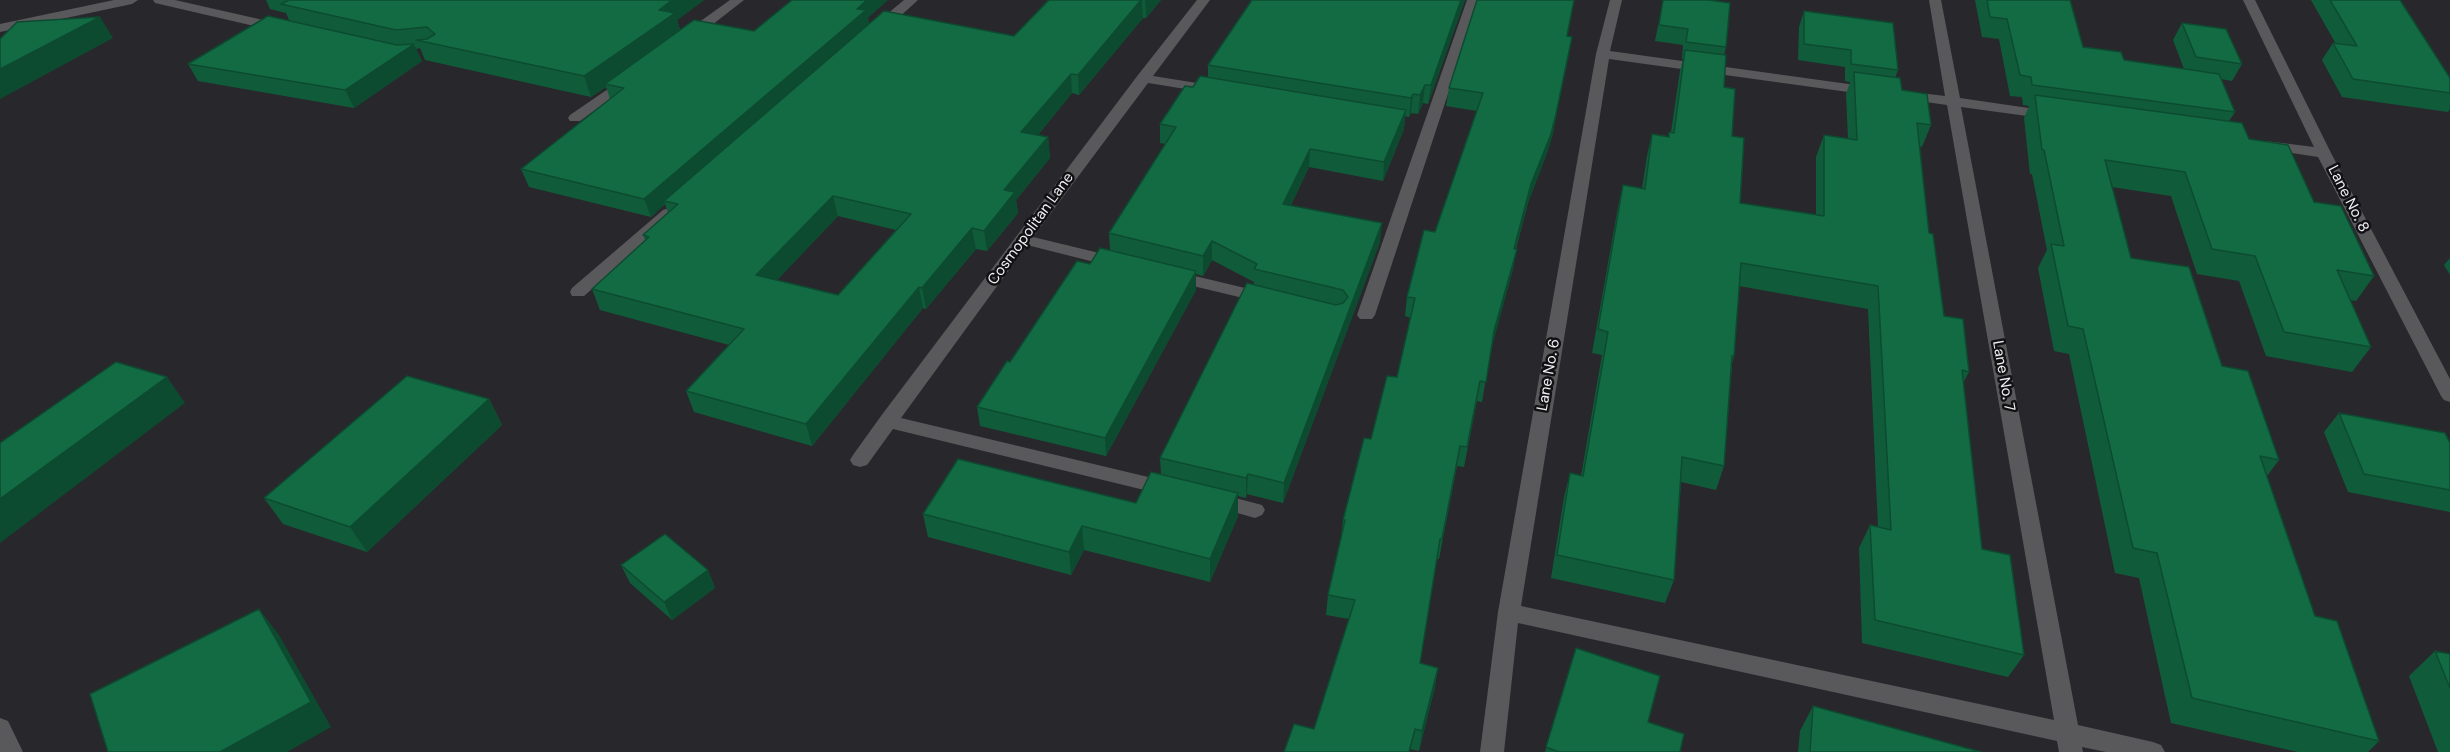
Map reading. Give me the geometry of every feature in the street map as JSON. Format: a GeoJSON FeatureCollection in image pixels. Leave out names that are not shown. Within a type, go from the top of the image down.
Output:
{"type":"FeatureCollection","features":[{"type":"Feature","properties":{"kind":"street"},"geometry":{"type":"LineString","coordinates":[[0,28],[132,0]]}},
{"type":"Feature","properties":{"kind":"street"},"geometry":{"type":"LineString","coordinates":[[159,0],[293,31]]}},
{"type":"Feature","properties":{"kind":"street"},"geometry":{"type":"LineString","coordinates":[[681,42],[738,0]]}},
{"type":"Feature","properties":{"kind":"street"},"geometry":{"type":"LineString","coordinates":[[867,39],[912,0]]}},
{"type":"Feature","properties":{"kind":"street","name":"Cosmopolitan Lane"},"geometry":{"type":"LineString","coordinates":[[860,460],[1143,78],[1204,0]]}},
{"type":"Feature","properties":{"kind":"street"},"geometry":{"type":"LineString","coordinates":[[1366,315],[1473,0]]}},
{"type":"Feature","properties":{"kind":"street","name":"Lane No. 6"},"geometry":{"type":"LineString","coordinates":[[1492,752],[1509,612],[1603,54],[1616,0]]}},
{"type":"Feature","properties":{"kind":"street","name":"Lane No. 7"},"geometry":{"type":"LineString","coordinates":[[1935,0],[2069,743]]}},
{"type":"Feature","properties":{"kind":"street","name":"Lane No. 8"},"geometry":{"type":"LineString","coordinates":[[2249,0],[2324,153],[2450,396]]}},
{"type":"Feature","properties":{"kind":"street"},"geometry":{"type":"LineString","coordinates":[[1603,54],[2069,118]]}},
{"type":"Feature","properties":{"kind":"street"},"geometry":{"type":"LineString","coordinates":[[575,118],[642,69]]}},
{"type":"Feature","properties":{"kind":"street"},"geometry":{"type":"LineString","coordinates":[[1143,78],[1235,93]]}},
{"type":"Feature","properties":{"kind":"street"},"geometry":{"type":"LineString","coordinates":[[2254,143],[2324,153]]}},
{"type":"Feature","properties":{"kind":"street"},"geometry":{"type":"LineString","coordinates":[[578,292],[677,205]]}},
{"type":"Feature","properties":{"kind":"street"},"geometry":{"type":"LineString","coordinates":[[1024,239],[1139,268]]}},
{"type":"Feature","properties":{"kind":"street"},"geometry":{"type":"LineString","coordinates":[[1162,273],[1278,302]]}},
{"type":"Feature","properties":{"kind":"street"},"geometry":{"type":"LineString","coordinates":[[888,421],[1255,510]]}},
{"type":"Feature","properties":{"kind":"street"},"geometry":{"type":"LineString","coordinates":[[1509,612],[2069,743],[2153,752]]}},
{"type":"Feature","properties":{"kind":"street"},"geometry":{"type":"LineString","coordinates":[[0,728],[10,752]]}},
{"type":"Feature","properties":{"kind":"building"},"geometry":{"type":"Polygon","coordinates":[[[289,0],[672,0],[659,10],[675,13],[584,76],[416,40],[427,39],[435,34],[427,27],[396,30],[281,4],[289,0]]]}},
{"type":"Feature","properties":{"kind":"building"},"geometry":{"type":"Polygon","coordinates":[[[792,0],[867,0],[857,9],[866,10],[644,199],[521,169],[624,88],[605,84],[694,20],[754,31],[792,0]]]}},
{"type":"Feature","properties":{"kind":"building"},"geometry":{"type":"Polygon","coordinates":[[[1049,0],[1141,0],[1078,75],[1071,74],[1021,132],[1048,137],[1004,190],[1015,192],[984,231],[972,228],[922,288],[919,287],[806,424],[686,391],[744,329],[592,289],[649,237],[643,235],[678,204],[664,201],[884,11],[1014,36],[1049,0]],[[833,196],[756,275],[838,295],[911,214],[833,196]]]}},
{"type":"Feature","properties":{"kind":"building"},"geometry":{"type":"Polygon","coordinates":[[[1252,0],[1461,0],[1431,85],[1425,85],[1420,95],[1413,94],[1411,98],[1208,65],[1252,0]]]}},
{"type":"Feature","properties":{"kind":"building"},"geometry":{"type":"Polygon","coordinates":[[[1477,0],[1574,0],[1567,36],[1572,37],[1551,134],[1531,184],[1514,249],[1517,249],[1494,331],[1486,382],[1480,381],[1467,447],[1460,446],[1442,539],[1440,539],[1420,663],[1438,668],[1422,731],[1415,729],[1409,752],[1284,752],[1294,724],[1314,729],[1355,600],[1328,595],[1345,520],[1343,520],[1364,438],[1371,439],[1387,376],[1397,377],[1415,298],[1407,297],[1424,230],[1435,232],[1483,93],[1449,88],[1477,0]]]}},
{"type":"Feature","properties":{"kind":"building"},"geometry":{"type":"Polygon","coordinates":[[[1663,0],[1709,0],[1730,3],[1726,47],[1686,42],[1688,29],[1659,25],[1663,0]]]}},
{"type":"Feature","properties":{"kind":"building"},"geometry":{"type":"Polygon","coordinates":[[[1987,0],[2070,0],[2083,47],[2121,52],[2124,60],[2219,74],[2235,112],[2032,85],[2031,77],[2020,75],[2007,19],[1990,17],[1987,0]]]}},
{"type":"Feature","properties":{"kind":"building"},"geometry":{"type":"Polygon","coordinates":[[[2330,0],[2400,0],[2450,78],[2450,93],[2353,79],[2333,43],[2357,46],[2330,0]]]}},
{"type":"Feature","properties":{"kind":"building"},"geometry":{"type":"Polygon","coordinates":[[[1804,11],[1893,23],[1898,70],[1851,64],[1851,50],[1804,44],[1804,11]]]}},
{"type":"Feature","properties":{"kind":"building"},"geometry":{"type":"Polygon","coordinates":[[[268,16],[397,45],[414,44],[345,90],[188,64],[268,16]]]}},
{"type":"Feature","properties":{"kind":"building"},"geometry":{"type":"Polygon","coordinates":[[[100,17],[0,69],[0,39],[17,22],[100,17]]]}},
{"type":"Feature","properties":{"kind":"building"},"geometry":{"type":"Polygon","coordinates":[[[2182,23],[2226,29],[2242,64],[2196,57],[2182,23]]]}},
{"type":"Feature","properties":{"kind":"building"},"geometry":{"type":"Polygon","coordinates":[[[1685,50],[1726,55],[1724,87],[1735,89],[1732,136],[1744,138],[1740,203],[1824,216],[1824,135],[1857,140],[1854,72],[1900,78],[1902,90],[1927,94],[1931,125],[1917,123],[1929,233],[1933,234],[1944,316],[1963,319],[1969,372],[1962,370],[1982,549],[2010,555],[2024,655],[1875,620],[1870,525],[1891,530],[1878,286],[1741,263],[1724,466],[1682,457],[1674,580],[1557,555],[1570,473],[1583,476],[1608,332],[1598,329],[1623,185],[1645,189],[1652,134],[1669,137],[1669,132],[1674,133],[1685,50]]]}},
{"type":"Feature","properties":{"kind":"building"},"geometry":{"type":"Polygon","coordinates":[[[1200,76],[1406,110],[1384,162],[1310,149],[1283,204],[1382,223],[1284,483],[1248,474],[1246,478],[1160,458],[1247,283],[1336,305],[1343,303],[1348,297],[1343,290],[1254,269],[1257,264],[1212,241],[1203,256],[1109,233],[1176,127],[1160,124],[1185,86],[1193,87],[1200,76]]]}},
{"type":"Feature","properties":{"kind":"building"},"geometry":{"type":"Polygon","coordinates":[[[2035,95],[2242,123],[2249,139],[2288,145],[2314,202],[2341,206],[2374,276],[2337,270],[2371,347],[2284,332],[2255,256],[2212,249],[2185,172],[2105,160],[2131,258],[2189,267],[2222,366],[2248,371],[2279,460],[2260,456],[2315,616],[2337,621],[2379,741],[2192,698],[2157,553],[2133,548],[2083,329],[2068,326],[2051,244],[2064,246],[2044,150],[2042,150],[2035,95]]]}},
{"type":"Feature","properties":{"kind":"building"},"geometry":{"type":"Polygon","coordinates":[[[1100,248],[1196,271],[1105,438],[977,407],[1077,261],[1090,264],[1100,248]]]}},
{"type":"Feature","properties":{"kind":"building"},"geometry":{"type":"Polygon","coordinates":[[[116,362],[167,377],[0,499],[0,443],[116,362]]]}},
{"type":"Feature","properties":{"kind":"building"},"geometry":{"type":"Polygon","coordinates":[[[407,376],[489,399],[350,527],[264,498],[407,376]]]}},
{"type":"Feature","properties":{"kind":"building"},"geometry":{"type":"Polygon","coordinates":[[[2339,413],[2445,433],[2450,443],[2450,490],[2364,474],[2339,413]]]}},
{"type":"Feature","properties":{"kind":"building"},"geometry":{"type":"Polygon","coordinates":[[[958,459],[1136,503],[1151,472],[1238,493],[1210,559],[1082,526],[1069,552],[923,514],[958,459]]]}},
{"type":"Feature","properties":{"kind":"building"},"geometry":{"type":"Polygon","coordinates":[[[665,534],[708,570],[664,602],[621,565],[665,534]]]}},
{"type":"Feature","properties":{"kind":"building"},"geometry":{"type":"Polygon","coordinates":[[[259,609],[311,702],[220,752],[108,752],[90,694],[259,609]]]}},
{"type":"Feature","properties":{"kind":"building"},"geometry":{"type":"Polygon","coordinates":[[[1576,648],[1660,676],[1648,722],[1684,734],[1680,752],[1559,752],[1546,747],[1576,648]]]}},
{"type":"Feature","properties":{"kind":"building"},"geometry":{"type":"Polygon","coordinates":[[[2435,651],[2450,654],[2450,688],[2435,651]]]}},
{"type":"Feature","properties":{"kind":"building"},"geometry":{"type":"Polygon","coordinates":[[[1813,706],[1981,752],[1810,752],[1813,706]]]}}]}
